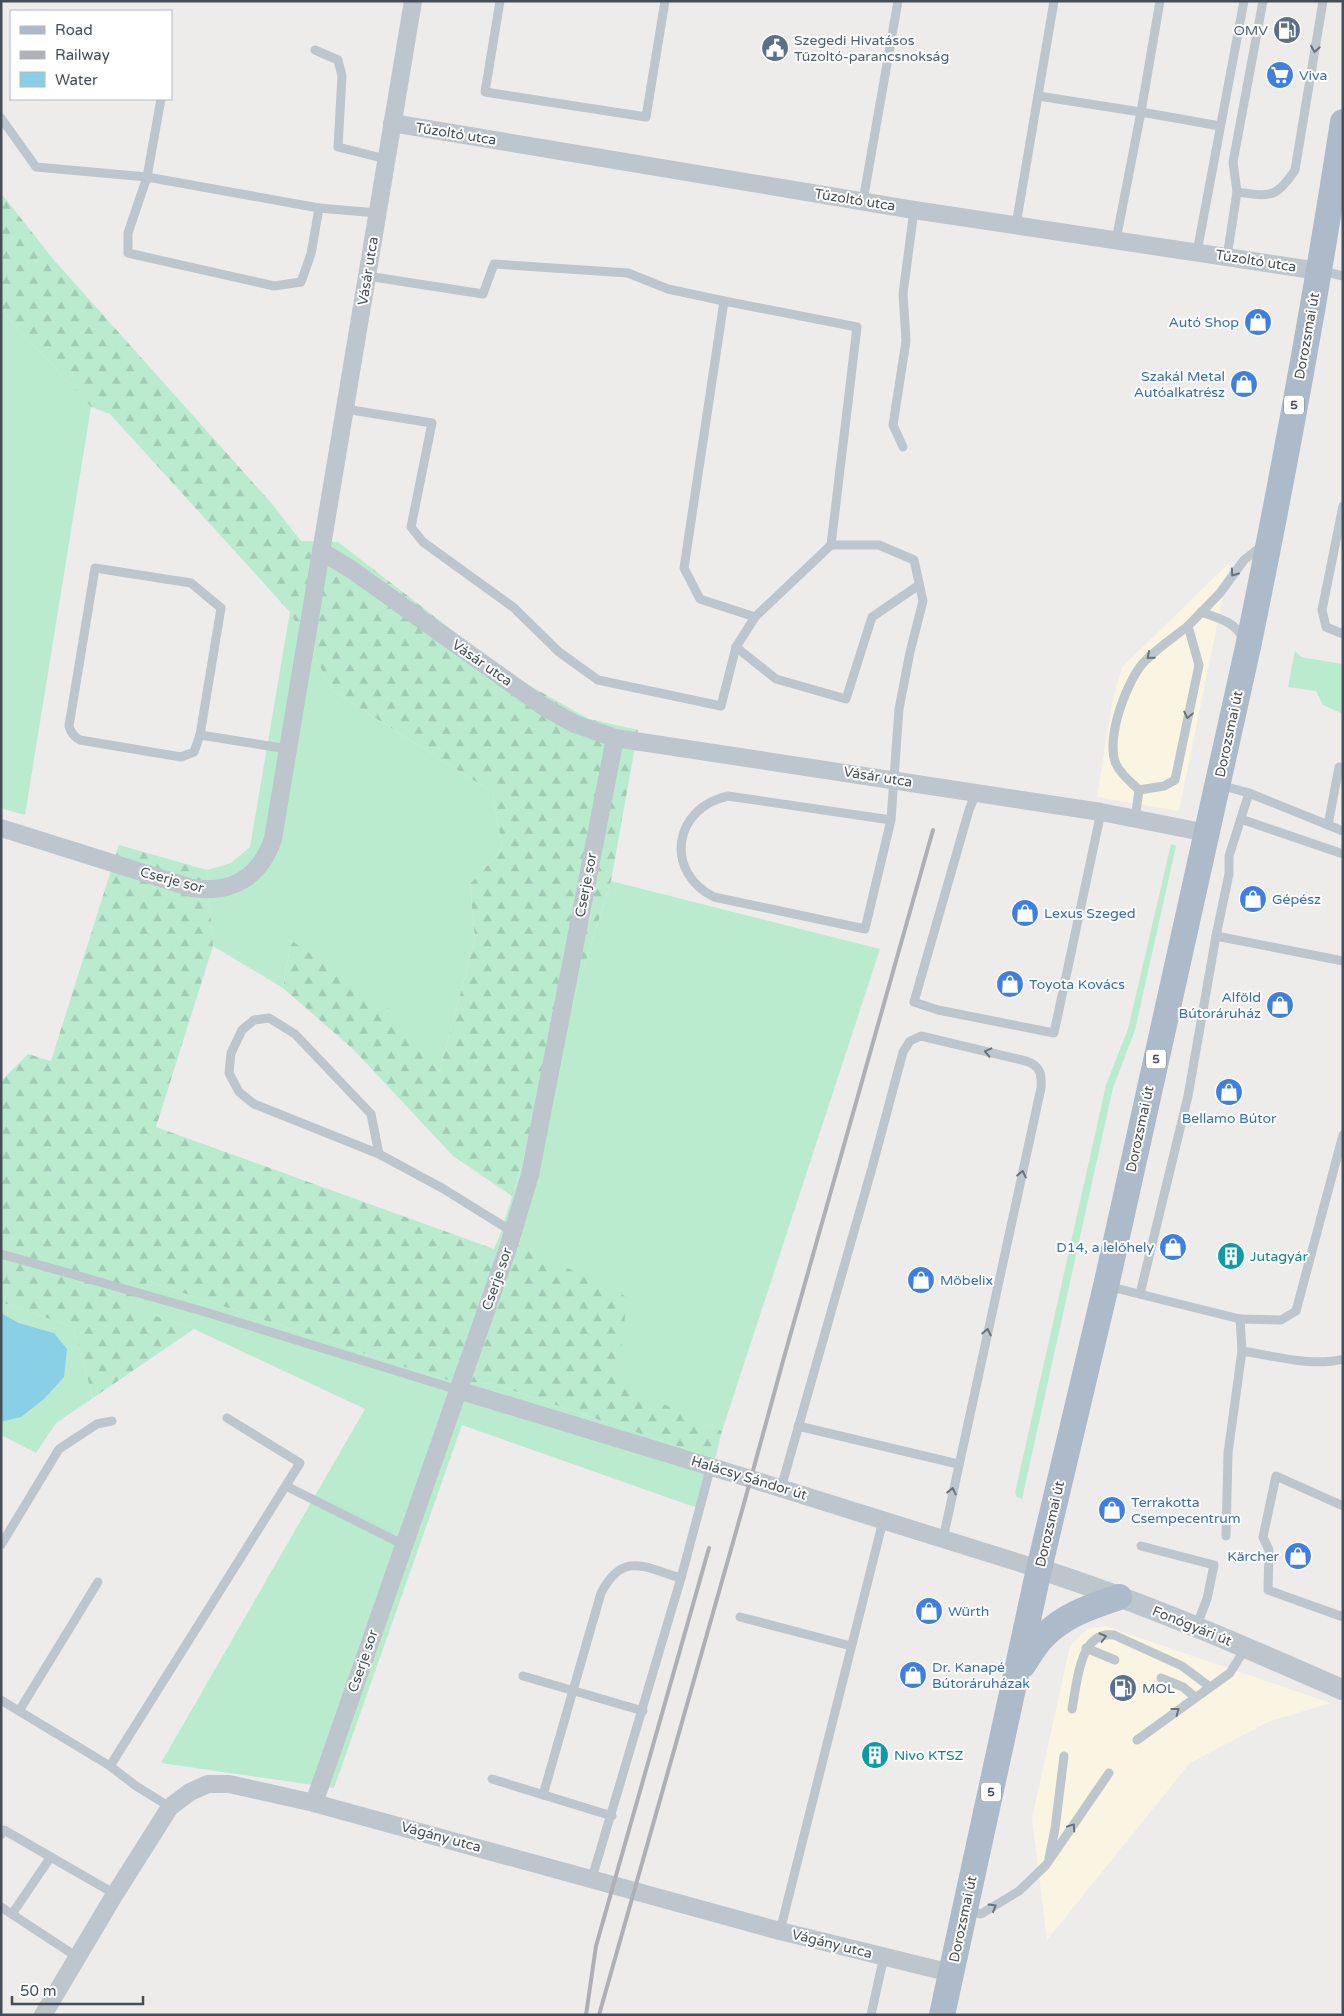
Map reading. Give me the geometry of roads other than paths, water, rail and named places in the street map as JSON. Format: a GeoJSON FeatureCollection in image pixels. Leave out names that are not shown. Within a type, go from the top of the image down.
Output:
{"type":"FeatureCollection","features":[{"type":"Feature","properties":{"kind":"main road","name":"Dorozsmai út"},"geometry":{"type":"LineString","coordinates":[[942,2015],[1039,1569],[1106,1286],[1218,784],[1270,540],[1331,273],[1343,122]]}},
{"type":"Feature","properties":{"kind":"main road"},"geometry":{"type":"LineString","coordinates":[[1016,1674],[1043,1637],[1067,1618],[1089,1607],[1119,1597]]}},
{"type":"Feature","properties":{"kind":"street","name":"Vásár utca"},"geometry":{"type":"LineString","coordinates":[[413,1],[321,551],[352,570],[544,707],[574,724],[615,738],[1100,812],[1207,833]]}},
{"type":"Feature","properties":{"kind":"street","name":"Tűzoltó utca"},"geometry":{"type":"LineString","coordinates":[[392,123],[863,202],[1331,273]]}},
{"type":"Feature","properties":{"kind":"street","name":"Cserje sor"},"geometry":{"type":"LineString","coordinates":[[1,828],[192,888],[210,890],[228,887],[253,872],[264,860],[272,839],[321,551]]}},
{"type":"Feature","properties":{"kind":"street","name":"Cserje sor"},"geometry":{"type":"LineString","coordinates":[[314,1803],[513,1232],[530,1175],[615,738]]}},
{"type":"Feature","properties":{"kind":"street","name":"Halácsy Sándor út"},"geometry":{"type":"LineString","coordinates":[[458,1390],[711,1466],[1039,1569]]}},
{"type":"Feature","properties":{"kind":"street","name":"Fonógyári út"},"geometry":{"type":"LineString","coordinates":[[1039,1569],[1119,1597],[1246,1647],[1343,1690]]}},
{"type":"Feature","properties":{"kind":"street","name":"Vágány utca"},"geometry":{"type":"LineString","coordinates":[[44,2015],[115,1894],[170,1807],[190,1792],[208,1784],[229,1784],[314,1803],[780,1931],[951,1973]]}},
{"type":"Feature","properties":{"kind":"lane"},"geometry":{"type":"LineString","coordinates":[[500,1],[485,92],[646,117],[665,1]]}},
{"type":"Feature","properties":{"kind":"lane"},"geometry":{"type":"LineString","coordinates":[[863,202],[898,1]]}},
{"type":"Feature","properties":{"kind":"lane"},"geometry":{"type":"LineString","coordinates":[[1016,225],[1054,1]]}},
{"type":"Feature","properties":{"kind":"lane"},"geometry":{"type":"LineString","coordinates":[[1116,240],[1160,1]]}},
{"type":"Feature","properties":{"kind":"lane"},"geometry":{"type":"LineString","coordinates":[[1197,252],[1244,1]]}},
{"type":"Feature","properties":{"kind":"lane"},"geometry":{"type":"LineString","coordinates":[[1227,257],[1237,192],[1233,162],[1262,1]]}},
{"type":"Feature","properties":{"kind":"lane"},"geometry":{"type":"LineString","coordinates":[[1237,192],[1268,196],[1284,187],[1295,170],[1323,1]]}},
{"type":"Feature","properties":{"kind":"lane"},"geometry":{"type":"LineString","coordinates":[[315,50],[338,60],[342,76],[338,147],[386,159]]}},
{"type":"Feature","properties":{"kind":"lane"},"geometry":{"type":"LineString","coordinates":[[1038,96],[1220,126]]}},
{"type":"Feature","properties":{"kind":"lane"},"geometry":{"type":"LineString","coordinates":[[161,100],[146,177],[128,233],[128,253],[274,286],[301,282],[311,254],[320,208]]}},
{"type":"Feature","properties":{"kind":"lane"},"geometry":{"type":"LineString","coordinates":[[1,118],[36,167],[146,177],[320,208],[377,213]]}},
{"type":"Feature","properties":{"kind":"lane"},"geometry":{"type":"LineString","coordinates":[[903,447],[892,425],[906,341],[903,294],[914,210]]}},
{"type":"Feature","properties":{"kind":"lane"},"geometry":{"type":"LineString","coordinates":[[344,409],[432,423],[411,527],[423,542],[513,607],[559,652],[598,680],[721,706],[736,647],[755,616],[831,545],[857,327],[668,289],[628,273],[494,264],[483,294],[367,276]]}},
{"type":"Feature","properties":{"kind":"lane"},"geometry":{"type":"LineString","coordinates":[[724,301],[684,568],[700,598],[755,616]]}},
{"type":"Feature","properties":{"kind":"lane"},"geometry":{"type":"LineString","coordinates":[[1343,506],[1322,610],[1326,627],[1343,634]]}},
{"type":"Feature","properties":{"kind":"lane"},"geometry":{"type":"LineString","coordinates":[[1140,790],[1122,773],[1115,762],[1115,727],[1133,675],[1145,660],[1188,626],[1220,593],[1244,560],[1270,540]]}},
{"type":"Feature","properties":{"kind":"lane"},"geometry":{"type":"LineString","coordinates":[[831,545],[879,545],[914,560],[923,601],[910,652],[899,709],[891,820],[865,929],[714,897],[705,893],[690,878],[682,859],[682,839],[690,818],[707,803],[728,796],[891,820]]}},
{"type":"Feature","properties":{"kind":"lane"},"geometry":{"type":"LineString","coordinates":[[95,568],[191,583],[221,608],[200,735],[194,752],[181,757],[80,740],[75,738],[71,732],[69,726],[95,568]]}},
{"type":"Feature","properties":{"kind":"lane"},"geometry":{"type":"LineString","coordinates":[[736,647],[776,679],[846,699],[872,617],[919,585]]}},
{"type":"Feature","properties":{"kind":"lane"},"geometry":{"type":"LineString","coordinates":[[1201,612],[1228,621],[1238,629],[1248,647]]}},
{"type":"Feature","properties":{"kind":"lane"},"geometry":{"type":"LineString","coordinates":[[1140,790],[1164,786],[1175,780],[1199,665],[1188,626]]}},
{"type":"Feature","properties":{"kind":"lane"},"geometry":{"type":"LineString","coordinates":[[200,735],[288,748]]}},
{"type":"Feature","properties":{"kind":"lane"},"geometry":{"type":"LineString","coordinates":[[1328,825],[1338,767]]}},
{"type":"Feature","properties":{"kind":"lane"},"geometry":{"type":"LineString","coordinates":[[1218,784],[1249,793],[1343,831]]}},
{"type":"Feature","properties":{"kind":"lane"},"geometry":{"type":"LineString","coordinates":[[1135,818],[1140,790]]}},
{"type":"Feature","properties":{"kind":"lane"},"geometry":{"type":"LineString","coordinates":[[976,793],[969,810],[914,1002],[938,1010],[1054,1033],[1100,812]]}},
{"type":"Feature","properties":{"kind":"lane"},"geometry":{"type":"LineString","coordinates":[[1140,1294],[1188,1096],[1216,936],[1230,874],[1228,856],[1249,793]]}},
{"type":"Feature","properties":{"kind":"lane"},"geometry":{"type":"LineString","coordinates":[[1241,819],[1343,854]]}},
{"type":"Feature","properties":{"kind":"lane"},"geometry":{"type":"LineString","coordinates":[[1216,936],[1343,961]]}},
{"type":"Feature","properties":{"kind":"lane"},"geometry":{"type":"LineString","coordinates":[[379,1154],[371,1114],[295,1034],[269,1018],[254,1020],[242,1030],[231,1053],[229,1073],[239,1092],[254,1104],[379,1154],[442,1188],[513,1232]]}},
{"type":"Feature","properties":{"kind":"lane"},"geometry":{"type":"LineString","coordinates":[[781,1488],[903,1052],[910,1041],[921,1036],[1026,1061],[1035,1065],[1042,1074],[1041,1088],[943,1539]]}},
{"type":"Feature","properties":{"kind":"lane"},"geometry":{"type":"LineString","coordinates":[[1106,1286],[1240,1319],[1281,1320],[1296,1311],[1343,1135]]}},
{"type":"Feature","properties":{"kind":"lane"},"geometry":{"type":"LineString","coordinates":[[1,1254],[202,1312],[458,1390]]}},
{"type":"Feature","properties":{"kind":"lane"},"geometry":{"type":"LineString","coordinates":[[1226,1536],[1228,1453],[1242,1351],[1240,1319]]}},
{"type":"Feature","properties":{"kind":"lane"},"geometry":{"type":"LineString","coordinates":[[1242,1351],[1305,1361],[1328,1362],[1343,1359]]}},
{"type":"Feature","properties":{"kind":"lane"},"geometry":{"type":"LineString","coordinates":[[110,1766],[300,1463],[227,1418]]}},
{"type":"Feature","properties":{"kind":"lane"},"geometry":{"type":"LineString","coordinates":[[1,1545],[59,1449],[97,1424],[112,1421]]}},
{"type":"Feature","properties":{"kind":"lane"},"geometry":{"type":"LineString","coordinates":[[798,1426],[958,1464]]}},
{"type":"Feature","properties":{"kind":"lane"},"geometry":{"type":"LineString","coordinates":[[592,1878],[643,1711],[711,1466]]}},
{"type":"Feature","properties":{"kind":"lane"},"geometry":{"type":"LineString","coordinates":[[1343,1506],[1276,1476],[1263,1537],[1270,1550],[1268,1590],[1343,1616]]}},
{"type":"Feature","properties":{"kind":"lane"},"geometry":{"type":"LineString","coordinates":[[286,1486],[404,1545]]}},
{"type":"Feature","properties":{"kind":"lane"},"geometry":{"type":"LineString","coordinates":[[780,1931],[882,1521]]}},
{"type":"Feature","properties":{"kind":"lane"},"geometry":{"type":"LineString","coordinates":[[1141,1546],[1214,1565],[1207,1599],[1195,1627]]}},
{"type":"Feature","properties":{"kind":"lane"},"geometry":{"type":"LineString","coordinates":[[543,1795],[601,1593],[609,1578],[619,1568],[640,1566],[681,1578]]}},
{"type":"Feature","properties":{"kind":"lane"},"geometry":{"type":"LineString","coordinates":[[19,1711],[98,1582]]}},
{"type":"Feature","properties":{"kind":"lane"},"geometry":{"type":"LineString","coordinates":[[740,1617],[851,1646]]}},
{"type":"Feature","properties":{"kind":"lane"},"geometry":{"type":"LineString","coordinates":[[1072,1709],[1086,1648],[1095,1638],[1107,1634],[1114,1635],[1182,1666],[1210,1687]]}},
{"type":"Feature","properties":{"kind":"lane"},"geometry":{"type":"LineString","coordinates":[[1137,1740],[1230,1673],[1246,1647]]}},
{"type":"Feature","properties":{"kind":"lane"},"geometry":{"type":"LineString","coordinates":[[1086,1648],[1115,1660]]}},
{"type":"Feature","properties":{"kind":"lane"},"geometry":{"type":"LineString","coordinates":[[523,1676],[643,1711]]}},
{"type":"Feature","properties":{"kind":"lane"},"geometry":{"type":"LineString","coordinates":[[1161,1678],[1183,1687],[1195,1697]]}},
{"type":"Feature","properties":{"kind":"lane"},"geometry":{"type":"LineString","coordinates":[[1,1700],[110,1766],[136,1786],[170,1807]]}},
{"type":"Feature","properties":{"kind":"lane"},"geometry":{"type":"LineString","coordinates":[[1046,1865],[1053,1841],[1064,1756]]}},
{"type":"Feature","properties":{"kind":"lane"},"geometry":{"type":"LineString","coordinates":[[965,1910],[981,1914],[1020,1891],[1046,1865],[1109,1773]]}},
{"type":"Feature","properties":{"kind":"lane"},"geometry":{"type":"LineString","coordinates":[[492,1779],[612,1816]]}},
{"type":"Feature","properties":{"kind":"lane"},"geometry":{"type":"LineString","coordinates":[[1,1835],[4,1830],[115,1894]]}},
{"type":"Feature","properties":{"kind":"lane"},"geometry":{"type":"LineString","coordinates":[[12,1914],[50,1858]]}},
{"type":"Feature","properties":{"kind":"lane"},"geometry":{"type":"LineString","coordinates":[[1,1907],[77,1957]]}},
{"type":"Feature","properties":{"kind":"lane"},"geometry":{"type":"LineString","coordinates":[[871,2015],[884,1956]]}},
{"type":"Feature","properties":{"kind":"water"},"geometry":{"type":"Polygon","coordinates":[[[1,1313],[19,1323],[54,1333],[67,1349],[64,1377],[44,1399],[21,1417],[4,1421],[1,1421],[1,1313]]]}},
{"type":"Feature","properties":{"kind":"railway"},"geometry":{"type":"LineString","coordinates":[[599,2015],[933,830]]}},
{"type":"Feature","properties":{"kind":"railway"},"geometry":{"type":"LineString","coordinates":[[586,2015],[596,1946],[709,1548]]}},
{"type":"Feature","properties":{"kind":"place","name":"OMV"},"geometry":{"type":"Point","coordinates":[1287,30]}},
{"type":"Feature","properties":{"kind":"place","name":"Szegedi Hivatásos Tűzoltó-parancsnokság"},"geometry":{"type":"Point","coordinates":[775,48]}},
{"type":"Feature","properties":{"kind":"place","name":"Viva"},"geometry":{"type":"Point","coordinates":[1280,75]}},
{"type":"Feature","properties":{"kind":"place","name":"Autó Shop"},"geometry":{"type":"Point","coordinates":[1258,322]}},
{"type":"Feature","properties":{"kind":"place","name":"Szakál Metal Autóalkatrész"},"geometry":{"type":"Point","coordinates":[1244,384]}},
{"type":"Feature","properties":{"kind":"place","name":"Gépész"},"geometry":{"type":"Point","coordinates":[1253,899]}},
{"type":"Feature","properties":{"kind":"place","name":"Lexus Szeged"},"geometry":{"type":"Point","coordinates":[1025,913]}},
{"type":"Feature","properties":{"kind":"place","name":"Toyota Kovács"},"geometry":{"type":"Point","coordinates":[1010,984]}},
{"type":"Feature","properties":{"kind":"place","name":"Alföld Bútoráruház"},"geometry":{"type":"Point","coordinates":[1280,1005]}},
{"type":"Feature","properties":{"kind":"place","name":"Bellamo Bútor"},"geometry":{"type":"Point","coordinates":[1229,1092]}},
{"type":"Feature","properties":{"kind":"place","name":"D14, a lelőhely"},"geometry":{"type":"Point","coordinates":[1173,1247]}},
{"type":"Feature","properties":{"kind":"place","name":"Jutagyár"},"geometry":{"type":"Point","coordinates":[1231,1256]}},
{"type":"Feature","properties":{"kind":"place","name":"Möbelix"},"geometry":{"type":"Point","coordinates":[921,1280]}},
{"type":"Feature","properties":{"kind":"place","name":"Terrakotta Csempecentrum"},"geometry":{"type":"Point","coordinates":[1112,1510]}},
{"type":"Feature","properties":{"kind":"place","name":"Kärcher"},"geometry":{"type":"Point","coordinates":[1298,1556]}},
{"type":"Feature","properties":{"kind":"place","name":"Würth"},"geometry":{"type":"Point","coordinates":[929,1611]}},
{"type":"Feature","properties":{"kind":"place","name":"Dr. Kanapé Bútoráruházak"},"geometry":{"type":"Point","coordinates":[913,1675]}},
{"type":"Feature","properties":{"kind":"place","name":"MOL"},"geometry":{"type":"Point","coordinates":[1123,1688]}},
{"type":"Feature","properties":{"kind":"place","name":"Nivo KTSZ"},"geometry":{"type":"Point","coordinates":[875,1755]}}]}
